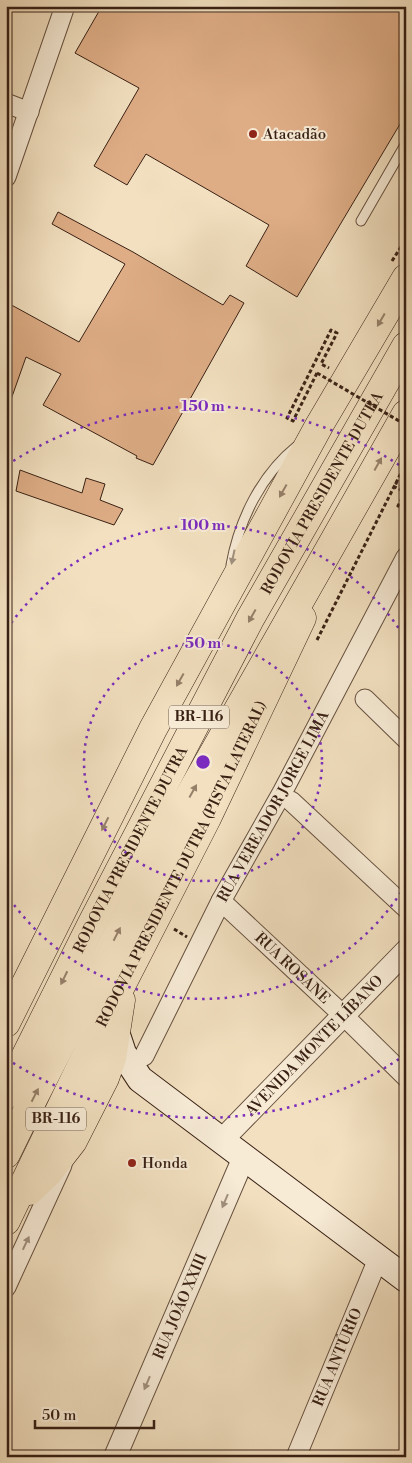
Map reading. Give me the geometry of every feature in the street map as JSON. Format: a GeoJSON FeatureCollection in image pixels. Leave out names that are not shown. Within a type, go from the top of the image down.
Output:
{"type":"FeatureCollection","features":[{"type":"Feature","properties":{"kind":"highway","name":"BR-116"},"geometry":{"type":"LineString","coordinates":[[6,1023],[153,729],[315,432],[406,278]]}},
{"type":"Feature","properties":{"kind":"highway","name":"RODOVIA PRESIDENTE DUTRA"},"geometry":{"type":"LineString","coordinates":[[6,1095],[91,925],[250,619],[406,346]]}},
{"type":"Feature","properties":{"kind":"highway","name":"RODOVIA PRESIDENTE DUTRA"},"geometry":{"type":"LineString","coordinates":[[6,1154],[176,819],[406,414]]}},
{"type":"Feature","properties":{"kind":"highway","name":"RODOVIA PRESIDENTE DUTRA (PISTA LATERAL)"},"geometry":{"type":"LineString","coordinates":[[10,1213],[127,975],[207,818],[282,662],[353,506]]}},
{"type":"Feature","properties":{"kind":"highway"},"geometry":{"type":"LineString","coordinates":[[10,1213],[49,1172],[73,1141],[104,1078],[112,1058],[117,1035],[119,1010],[127,975]]}},
{"type":"Feature","properties":{"kind":"main road"},"geometry":{"type":"LineString","coordinates":[[117,1035],[123,1053],[142,1067],[222,1140],[406,1279]]}},
{"type":"Feature","properties":{"kind":"main road"},"geometry":{"type":"LineString","coordinates":[[104,1078],[115,1073],[122,1073],[142,1067]]}},
{"type":"Feature","properties":{"kind":"street"},"geometry":{"type":"LineString","coordinates":[[6,176],[66,6]]}},
{"type":"Feature","properties":{"kind":"street"},"geometry":{"type":"LineString","coordinates":[[6,103],[29,112]]}},
{"type":"Feature","properties":{"kind":"street","name":"RUA VEREADOR JORGE LIMA"},"geometry":{"type":"LineString","coordinates":[[142,1067],[221,901],[283,791],[406,558]]}},
{"type":"Feature","properties":{"kind":"street"},"geometry":{"type":"LineString","coordinates":[[365,699],[406,739]]}},
{"type":"Feature","properties":{"kind":"street"},"geometry":{"type":"LineString","coordinates":[[291,801],[406,908]]}},
{"type":"Feature","properties":{"kind":"street","name":"RUA ROSANE"},"geometry":{"type":"LineString","coordinates":[[221,901],[406,1077]]}},
{"type":"Feature","properties":{"kind":"street","name":"AVENIDA MONTE LÍBANO"},"geometry":{"type":"LineString","coordinates":[[222,1140],[406,951]]}},
{"type":"Feature","properties":{"kind":"street"},"geometry":{"type":"LineString","coordinates":[[6,1287],[73,1141]]}},
{"type":"Feature","properties":{"kind":"street","name":"RUA JOÃO XXIII"},"geometry":{"type":"LineString","coordinates":[[115,1457],[244,1156]]}},
{"type":"Feature","properties":{"kind":"street","name":"RUA ANTÚRIO"},"geometry":{"type":"LineString","coordinates":[[296,1457],[378,1259]]}},
{"type":"Feature","properties":{"kind":"lane"},"geometry":{"type":"LineString","coordinates":[[362,221],[406,143]]}},
{"type":"Feature","properties":{"kind":"path"},"geometry":{"type":"LineString","coordinates":[[328,368],[321,364],[337,333],[331,330],[287,418],[293,421],[317,373],[406,425]]}},
{"type":"Feature","properties":{"kind":"path"},"geometry":{"type":"LineString","coordinates":[[406,464],[396,483],[402,486],[406,480]]}},
{"type":"Feature","properties":{"kind":"path"},"geometry":{"type":"LineString","coordinates":[[406,464],[393,486],[405,492],[398,506],[406,510]]}},
{"type":"Feature","properties":{"kind":"building","name":"Atacadão"},"geometry":{"type":"Polygon","coordinates":[[[102,6],[406,6],[406,114],[297,297],[246,266],[269,225],[146,154],[127,185],[94,166],[139,88],[75,53],[102,6]]]}},
{"type":"Feature","properties":{"kind":"building"},"geometry":{"type":"Polygon","coordinates":[[[58,212],[133,252],[223,305],[230,295],[244,303],[153,465],[136,458],[137,456],[43,405],[61,374],[26,357],[8,408],[6,408],[6,302],[79,342],[125,264],[52,224],[58,212]]]}},
{"type":"Feature","properties":{"kind":"building"},"geometry":{"type":"Polygon","coordinates":[[[20,470],[82,493],[86,478],[105,484],[100,500],[123,509],[114,525],[16,491],[20,470]]]}},
{"type":"Feature","properties":{"kind":"place","name":"Atacadão"},"geometry":{"type":"Point","coordinates":[253,134]}},
{"type":"Feature","properties":{"kind":"place","name":"Honda"},"geometry":{"type":"Point","coordinates":[132,1163]}}]}
